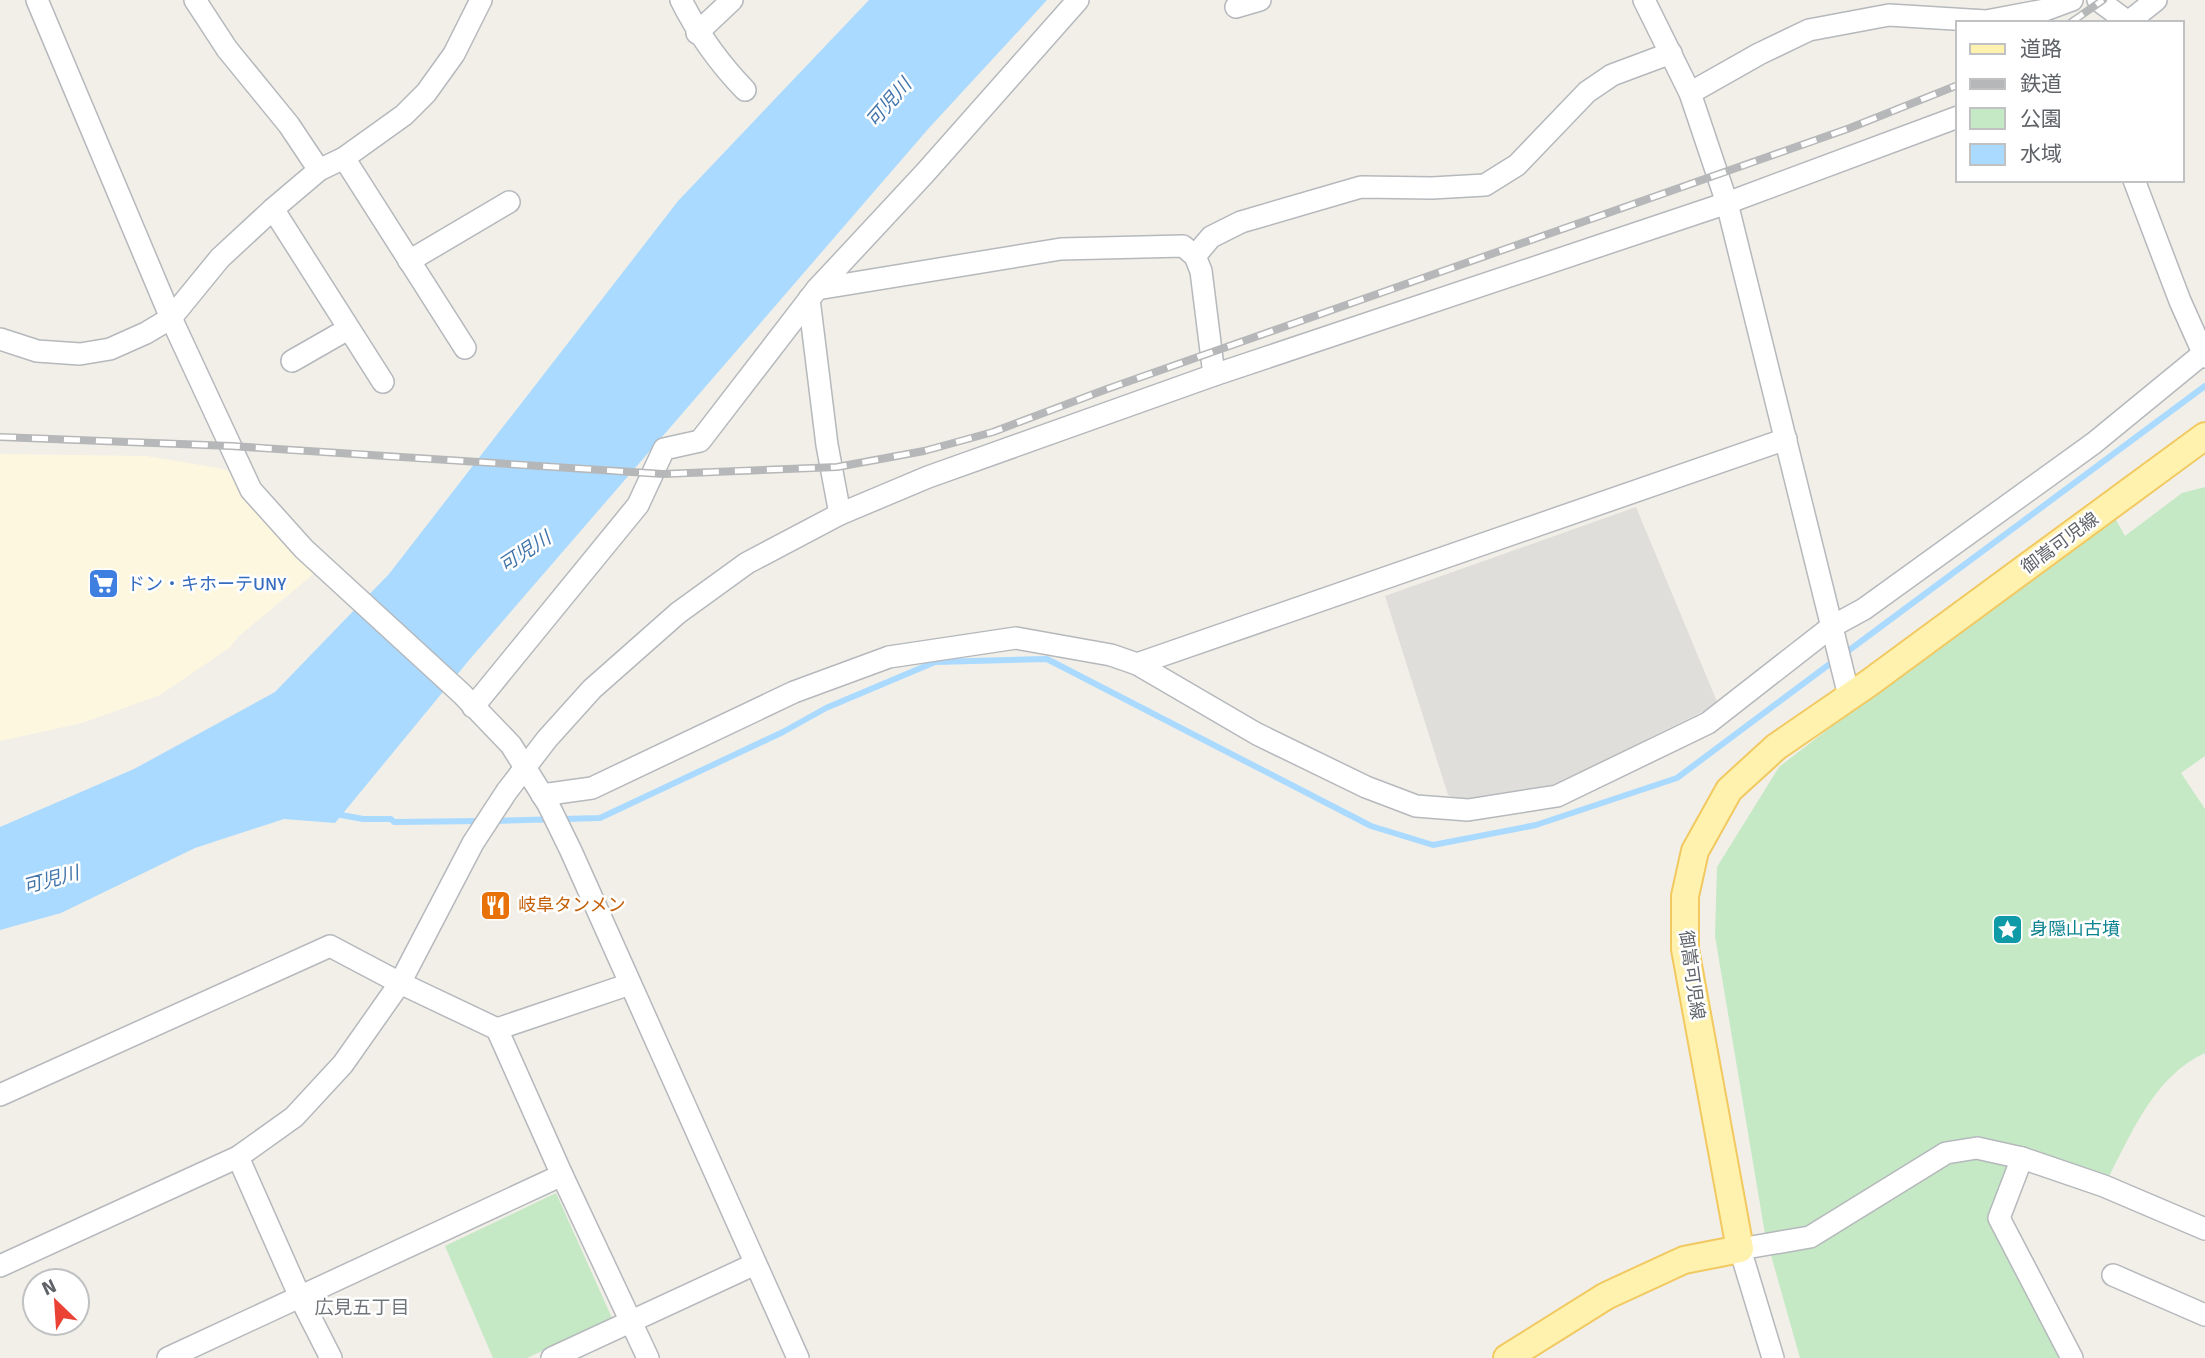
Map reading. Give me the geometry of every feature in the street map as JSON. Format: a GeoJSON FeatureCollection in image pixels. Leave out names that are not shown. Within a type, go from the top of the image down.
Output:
{"type":"FeatureCollection","features":[{"type":"Feature","properties":{"kind":"main road","name":"御嵩可児線"},"geometry":{"type":"LineString","coordinates":[[1740,1250],[1685,949],[1685,896],[1695,850],[1729,790],[1776,747],[2205,436]]}},
{"type":"Feature","properties":{"kind":"main road"},"geometry":{"type":"LineString","coordinates":[[1507,1358],[1606,1296],[1684,1260],[1740,1250]]}},
{"type":"Feature","properties":{"kind":"street"},"geometry":{"type":"LineString","coordinates":[[37,0],[171,318],[251,491],[304,549],[467,701],[510,745],[545,799],[799,1358]]}},
{"type":"Feature","properties":{"kind":"street"},"geometry":{"type":"LineString","coordinates":[[195,0],[227,49],[289,125],[319,170]]}},
{"type":"Feature","properties":{"kind":"street"},"geometry":{"type":"LineString","coordinates":[[0,339],[37,351],[80,354],[110,349],[171,318],[220,258],[273,209],[319,170],[344,158],[404,115],[426,93],[454,54],[481,0]]}},
{"type":"Feature","properties":{"kind":"street"},"geometry":{"type":"LineString","coordinates":[[681,0],[697,33],[719,63],[745,90]]}},
{"type":"Feature","properties":{"kind":"street"},"geometry":{"type":"LineString","coordinates":[[697,33],[732,0]]}},
{"type":"Feature","properties":{"kind":"street"},"geometry":{"type":"LineString","coordinates":[[467,701],[638,505],[664,449],[700,441],[813,294],[925,173],[1078,0]]}},
{"type":"Feature","properties":{"kind":"street"},"geometry":{"type":"LineString","coordinates":[[1237,7],[1260,0]]}},
{"type":"Feature","properties":{"kind":"street"},"geometry":{"type":"LineString","coordinates":[[1644,0],[1690,93],[1727,203],[1849,696]]}},
{"type":"Feature","properties":{"kind":"street"},"geometry":{"type":"LineString","coordinates":[[1690,93],[1759,54],[1809,30],[1889,15],[1986,21],[2045,10],[2071,0]]}},
{"type":"Feature","properties":{"kind":"street"},"geometry":{"type":"LineString","coordinates":[[2098,0],[2126,21]]}},
{"type":"Feature","properties":{"kind":"street"},"geometry":{"type":"LineString","coordinates":[[2128,21],[2156,0]]}},
{"type":"Feature","properties":{"kind":"street"},"geometry":{"type":"LineString","coordinates":[[1195,256],[1211,237],[1241,222],[1361,187],[1432,188],[1485,185],[1517,165],[1587,92],[1612,75],[1671,53]]}},
{"type":"Feature","properties":{"kind":"street"},"geometry":{"type":"LineString","coordinates":[[0,1266],[238,1157],[294,1118],[343,1063],[400,983],[473,843],[547,739],[592,690],[678,613],[747,563],[840,514],[941,472],[1214,375],[1727,203],[1956,118]]}},
{"type":"Feature","properties":{"kind":"street"},"geometry":{"type":"LineString","coordinates":[[344,158],[465,348]]}},
{"type":"Feature","properties":{"kind":"street"},"geometry":{"type":"LineString","coordinates":[[545,799],[592,788],[794,692],[889,657],[1016,638],[1111,655],[1137,664],[1257,734],[1366,787],[1416,806],[1468,810],[1558,796],[1708,723],[1831,627],[1864,609],[2094,443],[2204,354],[2180,301],[2135,182]]}},
{"type":"Feature","properties":{"kind":"street"},"geometry":{"type":"LineString","coordinates":[[409,261],[509,202]]}},
{"type":"Feature","properties":{"kind":"street"},"geometry":{"type":"LineString","coordinates":[[273,209],[383,382]]}},
{"type":"Feature","properties":{"kind":"street"},"geometry":{"type":"LineString","coordinates":[[813,294],[1061,249],[1183,246],[1195,256],[1201,271],[1214,375]]}},
{"type":"Feature","properties":{"kind":"street"},"geometry":{"type":"LineString","coordinates":[[813,294],[827,445],[840,514]]}},
{"type":"Feature","properties":{"kind":"street"},"geometry":{"type":"LineString","coordinates":[[292,361],[348,329]]}},
{"type":"Feature","properties":{"kind":"street"},"geometry":{"type":"LineString","coordinates":[[1137,664],[1786,439]]}},
{"type":"Feature","properties":{"kind":"street"},"geometry":{"type":"LineString","coordinates":[[0,1095],[330,946],[498,1030],[562,1175],[648,1358]]}},
{"type":"Feature","properties":{"kind":"street"},"geometry":{"type":"LineString","coordinates":[[498,1030],[629,984]]}},
{"type":"Feature","properties":{"kind":"street"},"geometry":{"type":"LineString","coordinates":[[1773,1358],[1740,1250],[1810,1237],[1946,1153],[1977,1149],[2022,1158],[2104,1186],[2205,1229]]}},
{"type":"Feature","properties":{"kind":"street"},"geometry":{"type":"LineString","coordinates":[[238,1157],[300,1297],[331,1358]]}},
{"type":"Feature","properties":{"kind":"street"},"geometry":{"type":"LineString","coordinates":[[2022,1158],[1999,1218],[2072,1358]]}},
{"type":"Feature","properties":{"kind":"street"},"geometry":{"type":"LineString","coordinates":[[168,1358],[562,1175]]}},
{"type":"Feature","properties":{"kind":"street"},"geometry":{"type":"LineString","coordinates":[[552,1358],[755,1264]]}},
{"type":"Feature","properties":{"kind":"street"},"geometry":{"type":"LineString","coordinates":[[2113,1275],[2205,1315]]}},
{"type":"Feature","properties":{"kind":"shaded area","name":"ドン・キホーテUNY"},"geometry":{"type":"Polygon","coordinates":[[[0,454],[146,456],[218,468],[242,475],[323,566],[239,636],[229,648],[160,695],[82,723],[0,741],[0,454]]]}},
{"type":"Feature","properties":{"kind":"shaded area"},"geometry":{"type":"Polygon","coordinates":[[[1636,507],[1718,704],[1647,739],[1572,781],[1501,800],[1463,802],[1448,795],[1385,596],[1636,507]]]}},
{"type":"Feature","properties":{"kind":"green space"},"geometry":{"type":"Polygon","coordinates":[[[2205,487],[2205,756],[2181,773],[2205,809],[2205,1053],[2187,1063],[2171,1077],[2144,1110],[2104,1186],[2022,1159],[1999,1218],[2072,1358],[1800,1358],[1765,1234],[1715,936],[1717,867],[1779,767],[1901,673],[2115,518],[2125,536],[2182,493],[2205,487]]]}},
{"type":"Feature","properties":{"kind":"green space"},"geometry":{"type":"Polygon","coordinates":[[[556,1193],[612,1318],[527,1358],[493,1358],[445,1246],[556,1193]]]}},
{"type":"Feature","properties":{"kind":"water","name":"可児川"},"geometry":{"type":"Polygon","coordinates":[[[869,0],[1047,0],[929,128],[470,659],[335,823],[284,819],[195,848],[61,913],[0,930],[0,827],[134,769],[275,692],[389,574],[678,201],[869,0]]]}},
{"type":"Feature","properties":{"kind":"waterway"},"geometry":{"type":"LineString","coordinates":[[1844,654],[2205,386]]}},
{"type":"Feature","properties":{"kind":"waterway"},"geometry":{"type":"LineString","coordinates":[[492,821],[600,818],[783,732],[826,708],[935,662],[1047,659],[1371,826],[1433,845],[1536,825],[1677,778],[1835,660]]}},
{"type":"Feature","properties":{"kind":"waterway"},"geometry":{"type":"LineString","coordinates":[[336,814],[363,819],[391,819],[394,822],[481,821]]}},
{"type":"Feature","properties":{"kind":"railway"},"geometry":{"type":"LineString","coordinates":[[2073,21],[2103,0]]}},
{"type":"Feature","properties":{"kind":"railway"},"geometry":{"type":"LineString","coordinates":[[0,437],[231,446],[663,474],[837,467],[924,451],[993,432],[1107,389],[1850,128],[1956,86]]}},
{"type":"Feature","properties":{"kind":"place","name":"ドン・キホーテUNY"},"geometry":{"type":"Point","coordinates":[104,584]}},
{"type":"Feature","properties":{"kind":"place","name":"岐阜タンメン"},"geometry":{"type":"Point","coordinates":[495,905]}},
{"type":"Feature","properties":{"kind":"place","name":"身隠山古墳"},"geometry":{"type":"Point","coordinates":[2007,929]}},
{"type":"Feature","properties":{"kind":"district","name":"広見五丁目"},"geometry":{"type":"Point","coordinates":[362,1308]}}]}
